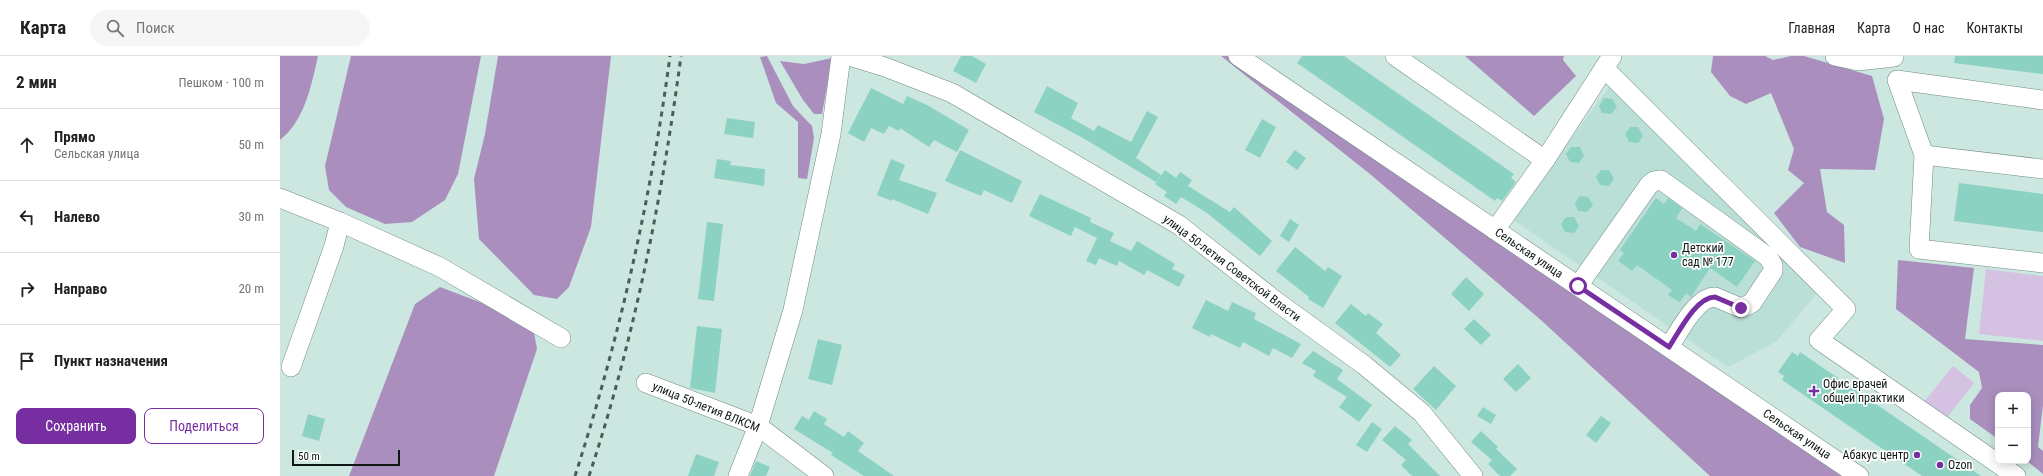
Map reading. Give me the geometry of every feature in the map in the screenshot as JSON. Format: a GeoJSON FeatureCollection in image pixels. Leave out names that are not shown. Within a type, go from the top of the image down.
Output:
{"type":"FeatureCollection","features":[{"type":"Feature","properties":{"kind":"street"},"geometry":{"type":"LineString","coordinates":[[738,476],[758,426],[793,310],[831,134],[841,56]]}},
{"type":"Feature","properties":{"kind":"street","name":"улица 50-летия Советской Власти"},"geometry":{"type":"LineString","coordinates":[[849,56],[885,67],[952,93],[1179,226],[1277,302],[1364,365],[1422,414],[1473,476]]}},
{"type":"Feature","properties":{"kind":"street","name":"Сельская улица"},"geometry":{"type":"LineString","coordinates":[[1238,56],[1859,476]]}},
{"type":"Feature","properties":{"kind":"street"},"geometry":{"type":"LineString","coordinates":[[1395,56],[1545,160]]}},
{"type":"Feature","properties":{"kind":"street"},"geometry":{"type":"LineString","coordinates":[[1835,56],[1858,62],[1894,56],[1897,80],[1924,155],[1919,248],[2043,263]]}},
{"type":"Feature","properties":{"kind":"street"},"geometry":{"type":"LineString","coordinates":[[1495,230],[1545,160],[1608,62],[1846,309],[1819,340],[2016,476]]}},
{"type":"Feature","properties":{"kind":"street"},"geometry":{"type":"LineString","coordinates":[[1897,80],[2043,100]]}},
{"type":"Feature","properties":{"kind":"street"},"geometry":{"type":"LineString","coordinates":[[1924,155],[2043,169]]}},
{"type":"Feature","properties":{"kind":"street"},"geometry":{"type":"LineString","coordinates":[[1578,286],[1649,185],[1654,181],[1661,180],[1768,257],[1773,266],[1773,272],[1752,303],[1741,308],[1715,297],[1703,300],[1696,307],[1669,347]]}},
{"type":"Feature","properties":{"kind":"street"},"geometry":{"type":"LineString","coordinates":[[280,198],[340,222],[440,267],[561,338]]}},
{"type":"Feature","properties":{"kind":"street"},"geometry":{"type":"LineString","coordinates":[[291,367],[334,246],[340,222]]}},
{"type":"Feature","properties":{"kind":"street","name":"улица 50-летия ВЛКСМ"},"geometry":{"type":"LineString","coordinates":[[646,383],[758,426],[824,476]]}},
{"type":"Feature","properties":{"kind":"shaded area"},"geometry":{"type":"Polygon","coordinates":[[[280,56],[318,56],[306,102],[296,123],[280,140],[280,56]]]}},
{"type":"Feature","properties":{"kind":"shaded area"},"geometry":{"type":"Polygon","coordinates":[[[351,56],[481,56],[458,174],[445,200],[412,222],[385,224],[346,207],[329,190],[325,166],[351,56]]]}},
{"type":"Feature","properties":{"kind":"shaded area"},"geometry":{"type":"Polygon","coordinates":[[[498,56],[611,56],[591,227],[569,287],[557,299],[534,295],[479,239],[474,179],[485,134],[498,56]]]}},
{"type":"Feature","properties":{"kind":"shaded area"},"geometry":{"type":"Polygon","coordinates":[[[767,56],[793,106],[812,126],[814,138],[807,179],[798,178],[798,122],[776,103],[760,57],[767,56]]]}},
{"type":"Feature","properties":{"kind":"shaded area"},"geometry":{"type":"Polygon","coordinates":[[[1221,56],[1238,56],[1847,476],[1710,476],[1542,321],[1370,174],[1221,56]]]}},
{"type":"Feature","properties":{"kind":"shaded area"},"geometry":{"type":"Polygon","coordinates":[[[1465,56],[1564,56],[1563,60],[1576,76],[1534,116],[1465,56]]]}},
{"type":"Feature","properties":{"kind":"shaded area"},"geometry":{"type":"Polygon","coordinates":[[[1713,56],[1765,56],[1773,60],[1791,56],[1804,56],[1872,76],[1884,119],[1875,170],[1820,169],[1827,212],[1844,225],[1845,263],[1800,247],[1774,213],[1804,183],[1788,170],[1794,149],[1771,93],[1746,104],[1730,96],[1711,72],[1713,56]]]}},
{"type":"Feature","properties":{"kind":"shaded area"},"geometry":{"type":"Polygon","coordinates":[[[832,58],[822,114],[814,114],[803,100],[780,61],[804,64],[832,58]]]}},
{"type":"Feature","properties":{"kind":"shaded area","name":"Детский сад № 177"},"geometry":{"type":"Polygon","coordinates":[[[1612,83],[1819,291],[1777,341],[1728,367],[1512,219],[1612,83]]]}},
{"type":"Feature","properties":{"kind":"shaded area"},"geometry":{"type":"Polygon","coordinates":[[[1898,260],[1974,268],[1965,339],[2043,345],[2043,405],[2038,447],[2043,451],[2043,474],[2031,464],[2031,392],[1995,392],[1995,437],[1970,419],[1970,405],[1982,388],[1979,372],[1896,309],[1898,260]]]}},
{"type":"Feature","properties":{"kind":"shaded area"},"geometry":{"type":"Polygon","coordinates":[[[1986,269],[2043,276],[2043,341],[1979,334],[1986,269]]]}},
{"type":"Feature","properties":{"kind":"shaded area"},"geometry":{"type":"Polygon","coordinates":[[[440,287],[490,306],[534,333],[537,349],[494,476],[349,476],[415,304],[440,287]]]}},
{"type":"Feature","properties":{"kind":"shaded area"},"geometry":{"type":"Polygon","coordinates":[[[1953,366],[1974,383],[1946,419],[1924,402],[1953,366]]]}},
{"type":"Feature","properties":{"kind":"building"},"geometry":{"type":"Polygon","coordinates":[[[961,56],[972,56],[986,64],[976,83],[953,71],[961,56]]]}},
{"type":"Feature","properties":{"kind":"building"},"geometry":{"type":"Polygon","coordinates":[[[1302,56],[1344,56],[1514,174],[1511,178],[1516,182],[1502,201],[1497,198],[1495,201],[1297,63],[1302,56]]]}},
{"type":"Feature","properties":{"kind":"building"},"geometry":{"type":"Polygon","coordinates":[[[1955,56],[2043,56],[2043,74],[1954,63],[1955,56]]]}},
{"type":"Feature","properties":{"kind":"building"},"geometry":{"type":"Polygon","coordinates":[[[1047,86],[1078,103],[1071,118],[1094,131],[1098,125],[1131,142],[1147,111],[1158,117],[1136,158],[1161,175],[1156,182],[1083,138],[1034,112],[1047,86]]]}},
{"type":"Feature","properties":{"kind":"building"},"geometry":{"type":"Polygon","coordinates":[[[871,88],[903,104],[907,96],[929,106],[969,130],[957,152],[934,140],[929,147],[900,128],[899,131],[889,126],[884,134],[871,128],[864,142],[848,133],[871,88]]]}},
{"type":"Feature","properties":{"kind":"building"},"geometry":{"type":"Polygon","coordinates":[[[1604,98],[1612,99],[1617,107],[1611,114],[1602,113],[1599,106],[1604,98]]]}},
{"type":"Feature","properties":{"kind":"building"},"geometry":{"type":"Polygon","coordinates":[[[727,118],[755,122],[753,138],[724,134],[727,118]]]}},
{"type":"Feature","properties":{"kind":"building"},"geometry":{"type":"Polygon","coordinates":[[[1262,119],[1276,127],[1260,158],[1245,150],[1262,119]]]}},
{"type":"Feature","properties":{"kind":"building"},"geometry":{"type":"Polygon","coordinates":[[[1630,127],[1638,127],[1643,136],[1638,143],[1629,142],[1625,134],[1630,127]]]}},
{"type":"Feature","properties":{"kind":"building"},"geometry":{"type":"Polygon","coordinates":[[[1571,147],[1580,147],[1584,156],[1579,163],[1570,162],[1566,154],[1571,147]]]}},
{"type":"Feature","properties":{"kind":"building"},"geometry":{"type":"Polygon","coordinates":[[[960,150],[1022,181],[1012,203],[984,190],[981,196],[945,181],[960,150]]]}},
{"type":"Feature","properties":{"kind":"building"},"geometry":{"type":"Polygon","coordinates":[[[1295,150],[1306,158],[1297,170],[1286,162],[1295,150]]]}},
{"type":"Feature","properties":{"kind":"building"},"geometry":{"type":"Polygon","coordinates":[[[717,159],[731,161],[730,165],[765,169],[764,186],[714,178],[717,159]]]}},
{"type":"Feature","properties":{"kind":"building"},"geometry":{"type":"Polygon","coordinates":[[[891,159],[905,165],[899,180],[937,193],[928,214],[892,199],[892,201],[877,195],[891,159]]]}},
{"type":"Feature","properties":{"kind":"building"},"geometry":{"type":"Polygon","coordinates":[[[1165,170],[1176,178],[1180,172],[1192,180],[1188,186],[1230,212],[1234,207],[1272,241],[1260,256],[1207,213],[1181,197],[1176,204],[1164,196],[1167,192],[1155,184],[1165,170]]]}},
{"type":"Feature","properties":{"kind":"building"},"geometry":{"type":"Polygon","coordinates":[[[1601,170],[1609,170],[1614,179],[1609,186],[1600,185],[1596,177],[1601,170]]]}},
{"type":"Feature","properties":{"kind":"building"},"geometry":{"type":"Polygon","coordinates":[[[1959,183],[2043,194],[2043,232],[1954,221],[1959,183]]]}},
{"type":"Feature","properties":{"kind":"building"},"geometry":{"type":"Polygon","coordinates":[[[1040,194],[1091,218],[1090,222],[1114,233],[1110,241],[1131,251],[1137,241],[1175,264],[1172,269],[1185,275],[1179,287],[1147,270],[1144,275],[1119,261],[1117,266],[1099,258],[1096,265],[1086,261],[1097,238],[1075,227],[1071,236],[1029,216],[1040,194]]]}},
{"type":"Feature","properties":{"kind":"building"},"geometry":{"type":"Polygon","coordinates":[[[1579,196],[1588,197],[1593,205],[1587,212],[1578,211],[1575,204],[1579,196]]]}},
{"type":"Feature","properties":{"kind":"building"},"geometry":{"type":"Polygon","coordinates":[[[1656,198],[1664,204],[1668,198],[1682,208],[1676,218],[1696,231],[1700,224],[1755,261],[1737,287],[1710,268],[1691,297],[1686,293],[1680,302],[1668,295],[1672,290],[1637,265],[1632,271],[1618,261],[1624,253],[1620,250],[1656,198]]]}},
{"type":"Feature","properties":{"kind":"building"},"geometry":{"type":"Polygon","coordinates":[[[1566,217],[1574,217],[1579,226],[1574,233],[1565,232],[1561,224],[1566,217]]]}},
{"type":"Feature","properties":{"kind":"building"},"geometry":{"type":"Polygon","coordinates":[[[1290,219],[1299,225],[1289,242],[1280,236],[1290,219]]]}},
{"type":"Feature","properties":{"kind":"building"},"geometry":{"type":"Polygon","coordinates":[[[707,222],[723,224],[714,301],[698,299],[707,222]]]}},
{"type":"Feature","properties":{"kind":"building"},"geometry":{"type":"Polygon","coordinates":[[[1295,247],[1325,271],[1328,267],[1342,276],[1323,308],[1308,299],[1309,297],[1276,271],[1295,247]]]}},
{"type":"Feature","properties":{"kind":"building"},"geometry":{"type":"Polygon","coordinates":[[[1466,277],[1484,294],[1469,311],[1451,294],[1466,277]]]}},
{"type":"Feature","properties":{"kind":"building"},"geometry":{"type":"Polygon","coordinates":[[[1206,300],[1228,311],[1232,302],[1256,313],[1254,319],[1301,344],[1292,358],[1273,348],[1269,356],[1243,342],[1240,348],[1211,334],[1210,337],[1192,328],[1206,300]]]}},
{"type":"Feature","properties":{"kind":"building"},"geometry":{"type":"Polygon","coordinates":[[[1351,304],[1366,316],[1368,313],[1383,324],[1376,333],[1401,355],[1390,367],[1335,323],[1351,304]]]}},
{"type":"Feature","properties":{"kind":"building"},"geometry":{"type":"Polygon","coordinates":[[[1474,319],[1491,335],[1481,345],[1464,329],[1474,319]]]}},
{"type":"Feature","properties":{"kind":"building"},"geometry":{"type":"Polygon","coordinates":[[[697,326],[722,329],[715,393],[690,388],[697,326]]]}},
{"type":"Feature","properties":{"kind":"building"},"geometry":{"type":"Polygon","coordinates":[[[818,339],[842,345],[832,385],[808,379],[818,339]]]}},
{"type":"Feature","properties":{"kind":"building"},"geometry":{"type":"Polygon","coordinates":[[[1313,351],[1343,370],[1337,379],[1372,405],[1359,422],[1339,407],[1347,397],[1313,376],[1316,371],[1302,363],[1313,351]]]}},
{"type":"Feature","properties":{"kind":"building"},"geometry":{"type":"Polygon","coordinates":[[[1792,352],[1798,356],[1800,352],[1981,476],[1922,476],[1782,380],[1784,376],[1778,372],[1792,352]]]}},
{"type":"Feature","properties":{"kind":"building"},"geometry":{"type":"Polygon","coordinates":[[[1518,364],[1531,378],[1516,392],[1503,379],[1518,364]]]}},
{"type":"Feature","properties":{"kind":"building"},"geometry":{"type":"Polygon","coordinates":[[[1434,366],[1456,386],[1436,410],[1413,389],[1434,366]]]}},
{"type":"Feature","properties":{"kind":"building"},"geometry":{"type":"Polygon","coordinates":[[[1483,407],[1496,415],[1491,424],[1477,416],[1483,407]]]}},
{"type":"Feature","properties":{"kind":"building"},"geometry":{"type":"Polygon","coordinates":[[[814,411],[827,419],[824,424],[844,437],[848,431],[864,443],[858,451],[894,476],[864,476],[831,455],[833,453],[794,429],[802,416],[809,420],[814,411]]]}},
{"type":"Feature","properties":{"kind":"building"},"geometry":{"type":"Polygon","coordinates":[[[308,414],[325,419],[319,441],[302,436],[308,414]]]}},
{"type":"Feature","properties":{"kind":"building"},"geometry":{"type":"Polygon","coordinates":[[[1601,416],[1611,423],[1596,443],[1586,435],[1601,416]]]}},
{"type":"Feature","properties":{"kind":"building"},"geometry":{"type":"Polygon","coordinates":[[[1372,422],[1382,429],[1367,452],[1356,445],[1372,422]]]}},
{"type":"Feature","properties":{"kind":"building"},"geometry":{"type":"Polygon","coordinates":[[[1395,426],[1412,440],[1408,444],[1440,476],[1412,476],[1401,465],[1406,460],[1382,440],[1395,426]]]}},
{"type":"Feature","properties":{"kind":"building"},"geometry":{"type":"Polygon","coordinates":[[[1481,431],[1498,447],[1496,449],[1517,469],[1510,476],[1500,476],[1488,464],[1492,460],[1471,442],[1481,431]]]}},
{"type":"Feature","properties":{"kind":"building"},"geometry":{"type":"Polygon","coordinates":[[[696,454],[719,462],[714,476],[688,476],[696,454]]]}},
{"type":"Feature","properties":{"kind":"building"},"geometry":{"type":"Polygon","coordinates":[[[756,461],[770,467],[766,476],[750,476],[756,461]]]}},
{"type":"Feature","properties":{"kind":"railway"},"geometry":{"type":"LineString","coordinates":[[575,476],[606,373],[632,268],[653,163],[670,56]]}},
{"type":"Feature","properties":{"kind":"railway"},"geometry":{"type":"LineString","coordinates":[[589,476],[620,373],[645,268],[665,162],[681,56]]}},
{"type":"Feature","properties":{"kind":"place","name":"Детский сад № 177"},"geometry":{"type":"Point","coordinates":[1674,255]}},
{"type":"Feature","properties":{"kind":"place","name":"Офис врачей общей практики"},"geometry":{"type":"Point","coordinates":[1814,391]}},
{"type":"Feature","properties":{"kind":"place","name":"Абакус центр"},"geometry":{"type":"Point","coordinates":[1917,455]}},
{"type":"Feature","properties":{"kind":"place","name":"Ozon"},"geometry":{"type":"Point","coordinates":[1940,465]}},
{"type":"Feature","properties":{"kind":"route"},"geometry":{"type":"LineString","coordinates":[[1578,286],[1669,347],[1696,307],[1703,300],[1710,297],[1715,297],[1741,308]]}}]}
